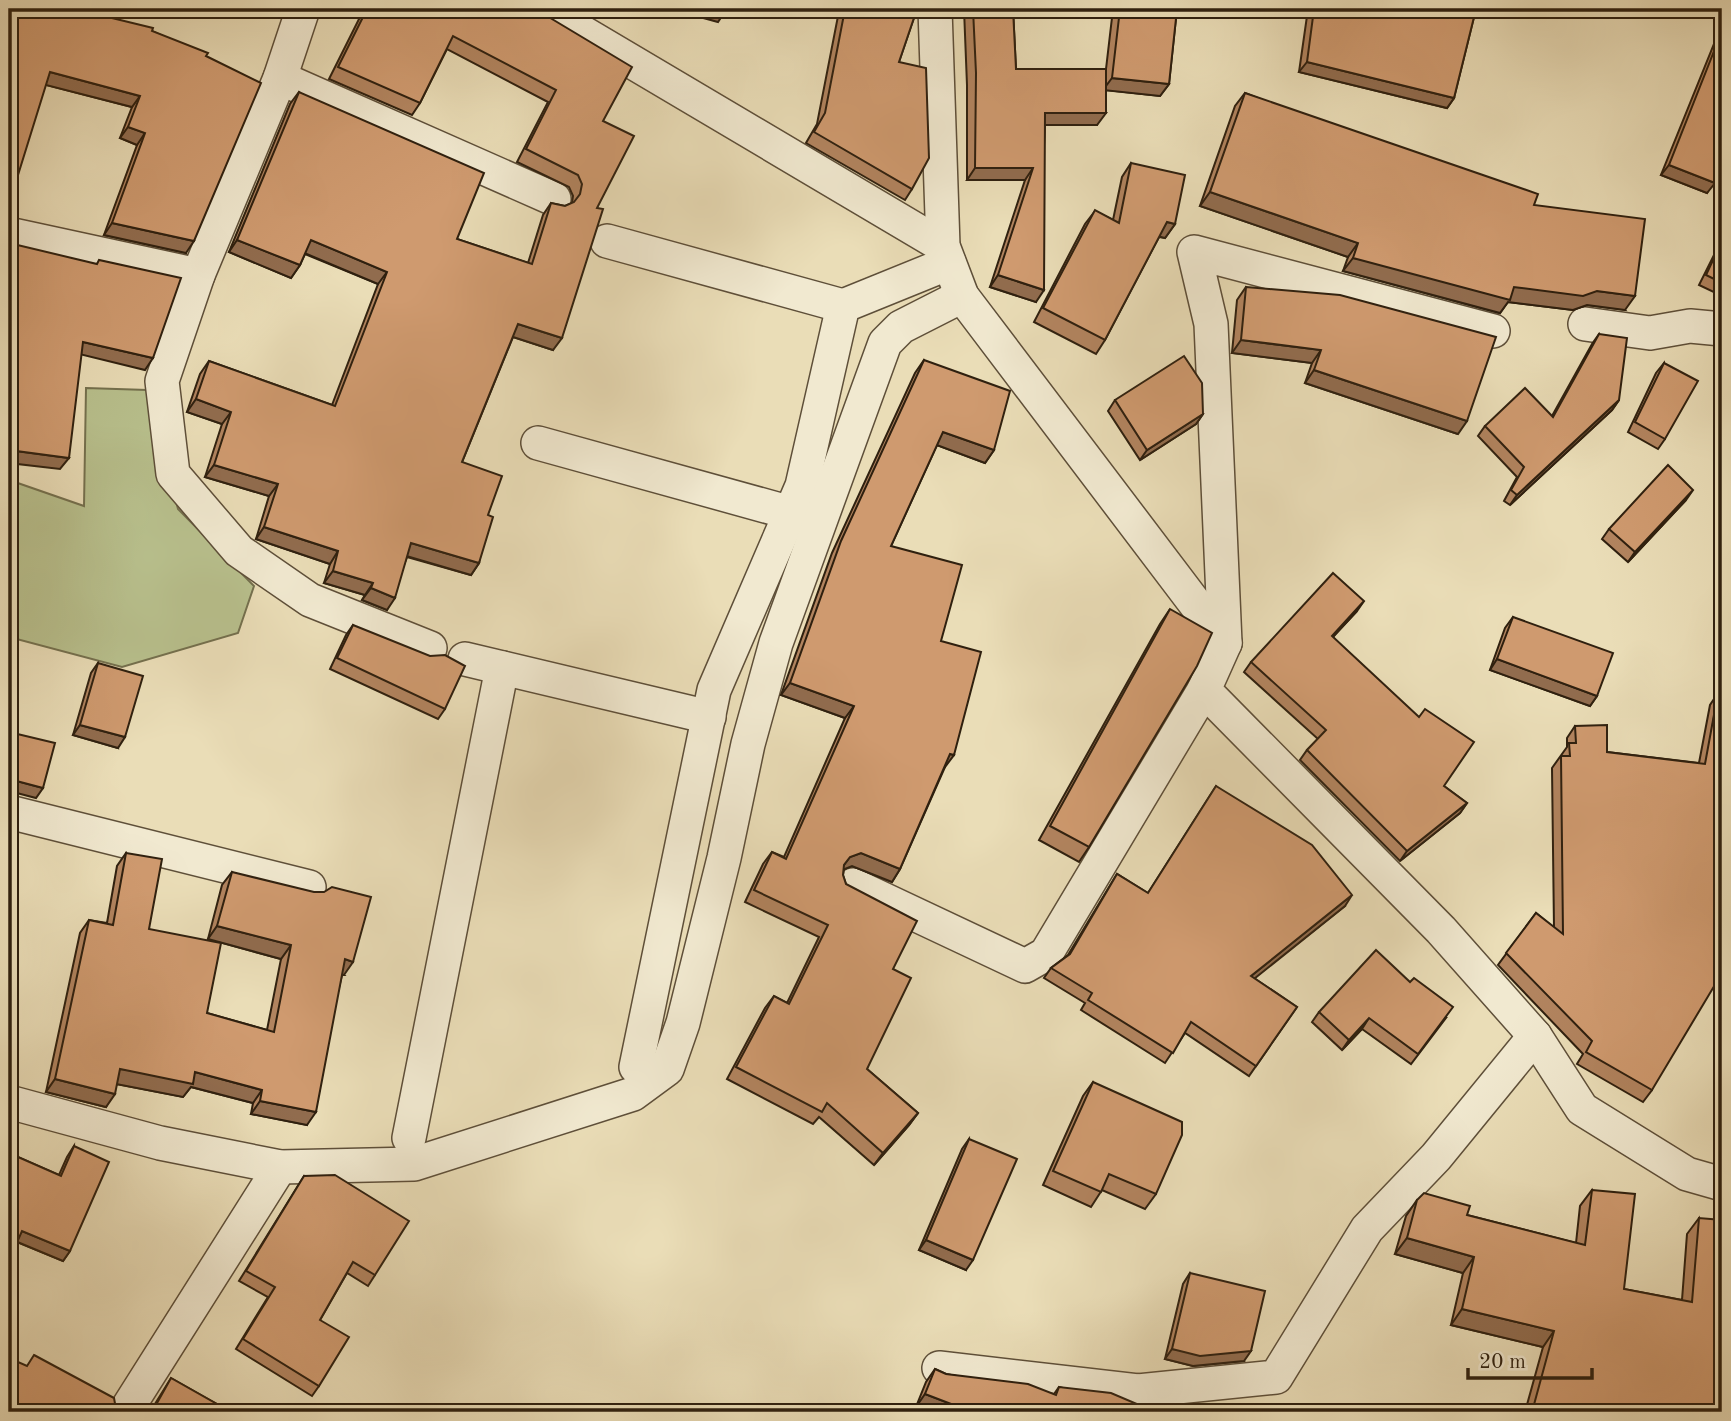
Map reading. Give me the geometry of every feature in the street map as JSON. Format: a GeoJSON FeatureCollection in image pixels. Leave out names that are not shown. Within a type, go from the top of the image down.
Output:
{"type":"FeatureCollection","features":[{"type":"Feature","properties":{"kind":"street"},"geometry":{"type":"LineString","coordinates":[[303,9],[280,78],[198,275],[162,381],[173,474],[239,551],[310,600],[430,648]]}},
{"type":"Feature","properties":{"kind":"street"},"geometry":{"type":"LineString","coordinates":[[543,9],[946,255]]}},
{"type":"Feature","properties":{"kind":"street"},"geometry":{"type":"LineString","coordinates":[[935,9],[946,255],[962,296],[1225,643]]}},
{"type":"Feature","properties":{"kind":"street"},"geometry":{"type":"LineString","coordinates":[[280,78],[554,199]]}},
{"type":"Feature","properties":{"kind":"street"},"geometry":{"type":"LineString","coordinates":[[9,234],[198,275]]}},
{"type":"Feature","properties":{"kind":"street"},"geometry":{"type":"LineString","coordinates":[[607,241],[843,306],[946,255]]}},
{"type":"Feature","properties":{"kind":"street"},"geometry":{"type":"LineString","coordinates":[[853,886],[1025,966],[1046,954],[1204,690],[1225,643],[1211,324],[1194,252],[1493,331]]}},
{"type":"Feature","properties":{"kind":"street"},"geometry":{"type":"LineString","coordinates":[[9,1102],[160,1143],[279,1167],[414,1164],[633,1094],[667,1069],[683,1023],[748,744],[776,643],[885,343],[901,327],[962,296]]}},
{"type":"Feature","properties":{"kind":"street"},"geometry":{"type":"LineString","coordinates":[[636,1067],[714,690],[802,486],[843,306]]}},
{"type":"Feature","properties":{"kind":"street"},"geometry":{"type":"LineString","coordinates":[[1585,324],[1650,333],[1690,326],[1722,329]]}},
{"type":"Feature","properties":{"kind":"street"},"geometry":{"type":"LineString","coordinates":[[538,443],[791,513]]}},
{"type":"Feature","properties":{"kind":"street"},"geometry":{"type":"LineString","coordinates":[[465,659],[709,717]]}},
{"type":"Feature","properties":{"kind":"street"},"geometry":{"type":"LineString","coordinates":[[409,1138],[502,668]]}},
{"type":"Feature","properties":{"kind":"street"},"geometry":{"type":"LineString","coordinates":[[1204,690],[1441,930],[1535,1036],[1582,1109],[1687,1174],[1722,1184]]}},
{"type":"Feature","properties":{"kind":"street"},"geometry":{"type":"LineString","coordinates":[[9,812],[309,887]]}},
{"type":"Feature","properties":{"kind":"street"},"geometry":{"type":"LineString","coordinates":[[939,1368],[1138,1391],[1276,1377],[1367,1229],[1436,1157],[1535,1036]]}},
{"type":"Feature","properties":{"kind":"street"},"geometry":{"type":"LineString","coordinates":[[125,1412],[279,1167]]}},
{"type":"Feature","properties":{"kind":"green space"},"geometry":{"type":"Polygon","coordinates":[[[86,388],[147,390],[178,509],[254,586],[238,633],[122,667],[9,637],[9,480],[84,506],[86,388]]]}},
{"type":"Feature","properties":{"kind":"building"},"geometry":{"type":"Polygon","coordinates":[[[9,9],[75,9],[153,28],[152,31],[208,53],[206,56],[261,83],[194,241],[112,223],[145,133],[128,127],[140,96],[50,72],[9,204],[9,9]]]}},
{"type":"Feature","properties":{"kind":"building"},"geometry":{"type":"Polygon","coordinates":[[[367,9],[537,9],[632,67],[603,121],[634,136],[597,208],[603,209],[562,338],[518,324],[462,462],[502,476],[488,515],[493,517],[479,563],[411,543],[395,598],[371,588],[373,583],[333,571],[338,551],[264,527],[278,484],[214,465],[231,412],[196,399],[209,361],[335,406],[387,272],[311,240],[300,265],[237,240],[299,92],[484,173],[457,239],[532,264],[551,203],[565,206],[574,202],[580,194],[582,184],[578,175],[526,149],[556,90],[453,36],[420,103],[338,67],[367,9]]]}},
{"type":"Feature","properties":{"kind":"building"},"geometry":{"type":"Polygon","coordinates":[[[692,9],[724,9],[722,16],[692,9]]]}},
{"type":"Feature","properties":{"kind":"building"},"geometry":{"type":"Polygon","coordinates":[[[845,9],[917,9],[899,62],[926,68],[929,158],[912,189],[814,132],[825,113],[845,9]]]}},
{"type":"Feature","properties":{"kind":"building"},"geometry":{"type":"Polygon","coordinates":[[[973,9],[1013,9],[1016,69],[1106,69],[1106,113],[1045,113],[1044,290],[998,275],[1033,168],[975,168],[976,73],[973,9]]]}},
{"type":"Feature","properties":{"kind":"building"},"geometry":{"type":"Polygon","coordinates":[[[1120,9],[1177,9],[1169,84],[1112,78],[1120,9]]]}},
{"type":"Feature","properties":{"kind":"building"},"geometry":{"type":"Polygon","coordinates":[[[1314,9],[1476,9],[1454,98],[1307,62],[1314,9]]]}},
{"type":"Feature","properties":{"kind":"building"},"geometry":{"type":"Polygon","coordinates":[[[1722,31],[1722,164],[1715,183],[1669,165],[1722,31]]]}},
{"type":"Feature","properties":{"kind":"building"},"geometry":{"type":"Polygon","coordinates":[[[1245,93],[1538,194],[1534,205],[1645,219],[1635,296],[1597,291],[1583,296],[1514,287],[1510,300],[1353,258],[1358,243],[1210,192],[1245,93]]]}},
{"type":"Feature","properties":{"kind":"building"},"geometry":{"type":"Polygon","coordinates":[[[1131,163],[1185,175],[1175,224],[1167,222],[1105,340],[1043,308],[1095,210],[1119,223],[1131,163]]]}},
{"type":"Feature","properties":{"kind":"building"},"geometry":{"type":"Polygon","coordinates":[[[1722,241],[1722,283],[1706,275],[1722,241]]]}},
{"type":"Feature","properties":{"kind":"building"},"geometry":{"type":"Polygon","coordinates":[[[9,243],[97,264],[99,260],[181,278],[153,358],[83,342],[69,458],[9,450],[9,243]]]}},
{"type":"Feature","properties":{"kind":"building"},"geometry":{"type":"Polygon","coordinates":[[[1246,287],[1340,295],[1496,337],[1467,421],[1314,370],[1321,350],[1241,340],[1246,287]]]}},
{"type":"Feature","properties":{"kind":"building"},"geometry":{"type":"Polygon","coordinates":[[[1599,334],[1627,338],[1619,400],[1517,495],[1511,490],[1524,467],[1485,426],[1525,388],[1553,417],[1599,334]]]}},
{"type":"Feature","properties":{"kind":"building"},"geometry":{"type":"Polygon","coordinates":[[[1184,356],[1202,383],[1203,414],[1147,450],[1115,400],[1184,356]]]}},
{"type":"Feature","properties":{"kind":"building"},"geometry":{"type":"Polygon","coordinates":[[[924,360],[1010,391],[994,450],[943,432],[891,546],[962,565],[941,641],[981,652],[954,755],[950,754],[900,869],[861,853],[850,857],[844,865],[846,884],[917,921],[893,969],[911,978],[867,1069],[918,1113],[883,1153],[827,1103],[822,1112],[736,1067],[774,996],[789,1004],[828,925],[754,890],[772,852],[786,859],[854,706],[790,683],[841,541],[924,360]]]}},
{"type":"Feature","properties":{"kind":"building"},"geometry":{"type":"Polygon","coordinates":[[[1664,363],[1698,381],[1665,439],[1635,422],[1664,363]]]}},
{"type":"Feature","properties":{"kind":"building"},"geometry":{"type":"Polygon","coordinates":[[[1668,465],[1693,490],[1635,552],[1609,529],[1668,465]]]}},
{"type":"Feature","properties":{"kind":"building"},"geometry":{"type":"Polygon","coordinates":[[[1333,573],[1364,601],[1332,636],[1419,717],[1425,709],[1474,742],[1444,786],[1467,803],[1407,851],[1307,750],[1326,730],[1251,662],[1333,573]]]}},
{"type":"Feature","properties":{"kind":"building"},"geometry":{"type":"Polygon","coordinates":[[[1170,609],[1212,633],[1197,666],[1089,847],[1050,826],[1170,609]]]}},
{"type":"Feature","properties":{"kind":"building"},"geometry":{"type":"Polygon","coordinates":[[[1513,617],[1613,653],[1597,696],[1497,659],[1513,617]]]}},
{"type":"Feature","properties":{"kind":"building"},"geometry":{"type":"Polygon","coordinates":[[[353,625],[430,656],[445,655],[465,666],[445,709],[337,658],[353,625]]]}},
{"type":"Feature","properties":{"kind":"building"},"geometry":{"type":"Polygon","coordinates":[[[98,663],[143,676],[125,737],[80,725],[98,663]]]}},
{"type":"Feature","properties":{"kind":"building"},"geometry":{"type":"Polygon","coordinates":[[[1718,693],[1722,694],[1722,973],[1652,1090],[1586,1052],[1592,1041],[1506,953],[1536,913],[1563,934],[1561,756],[1570,756],[1569,743],[1576,743],[1575,726],[1607,725],[1607,752],[1705,764],[1718,693]]]}},
{"type":"Feature","properties":{"kind":"building"},"geometry":{"type":"Polygon","coordinates":[[[9,732],[55,743],[43,788],[9,779],[9,732]]]}},
{"type":"Feature","properties":{"kind":"building"},"geometry":{"type":"Polygon","coordinates":[[[1216,786],[1312,845],[1352,895],[1251,976],[1297,1007],[1256,1066],[1191,1022],[1173,1053],[1088,1000],[1092,993],[1051,968],[1070,954],[1117,874],[1148,893],[1216,786]]]}},
{"type":"Feature","properties":{"kind":"building"},"geometry":{"type":"Polygon","coordinates":[[[126,853],[162,859],[149,929],[221,943],[207,1013],[274,1032],[291,945],[217,926],[232,872],[314,892],[324,892],[332,887],[371,897],[353,962],[345,959],[316,1112],[260,1101],[262,1090],[195,1072],[193,1084],[120,1069],[115,1094],[55,1079],[89,920],[113,925],[126,853]]]}},
{"type":"Feature","properties":{"kind":"building"},"geometry":{"type":"Polygon","coordinates":[[[1376,950],[1410,982],[1414,978],[1453,1007],[1418,1054],[1369,1018],[1349,1040],[1319,1012],[1376,950]]]}},
{"type":"Feature","properties":{"kind":"building"},"geometry":{"type":"Polygon","coordinates":[[[1093,1082],[1182,1122],[1182,1135],[1156,1194],[1109,1174],[1101,1192],[1053,1171],[1093,1082]]]}},
{"type":"Feature","properties":{"kind":"building"},"geometry":{"type":"Polygon","coordinates":[[[969,1139],[1017,1159],[973,1260],[926,1240],[969,1139]]]}},
{"type":"Feature","properties":{"kind":"building"},"geometry":{"type":"Polygon","coordinates":[[[74,1146],[109,1162],[70,1251],[22,1231],[9,1258],[9,1153],[61,1176],[74,1146]]]}},
{"type":"Feature","properties":{"kind":"building"},"geometry":{"type":"Polygon","coordinates":[[[335,1175],[409,1221],[375,1275],[353,1262],[320,1320],[349,1337],[319,1386],[243,1339],[275,1287],[246,1271],[304,1176],[335,1175]]]}},
{"type":"Feature","properties":{"kind":"building"},"geometry":{"type":"Polygon","coordinates":[[[1592,1190],[1635,1194],[1624,1289],[1692,1302],[1699,1218],[1722,1220],[1722,1412],[1532,1412],[1554,1331],[1462,1309],[1474,1257],[1407,1238],[1417,1200],[1424,1193],[1470,1206],[1467,1215],[1585,1245],[1592,1190]]]}},
{"type":"Feature","properties":{"kind":"building"},"geometry":{"type":"Polygon","coordinates":[[[1190,1273],[1265,1291],[1251,1351],[1200,1356],[1172,1349],[1190,1273]]]}},
{"type":"Feature","properties":{"kind":"building"},"geometry":{"type":"Polygon","coordinates":[[[34,1355],[114,1398],[119,1412],[9,1412],[9,1358],[27,1366],[34,1355]]]}},
{"type":"Feature","properties":{"kind":"building"},"geometry":{"type":"Polygon","coordinates":[[[935,1369],[946,1374],[1028,1384],[1056,1395],[1059,1387],[1111,1393],[1151,1410],[972,1412],[925,1394],[935,1369]]]}},
{"type":"Feature","properties":{"kind":"building"},"geometry":{"type":"Polygon","coordinates":[[[171,1378],[231,1412],[152,1412],[171,1378]]]}}]}
